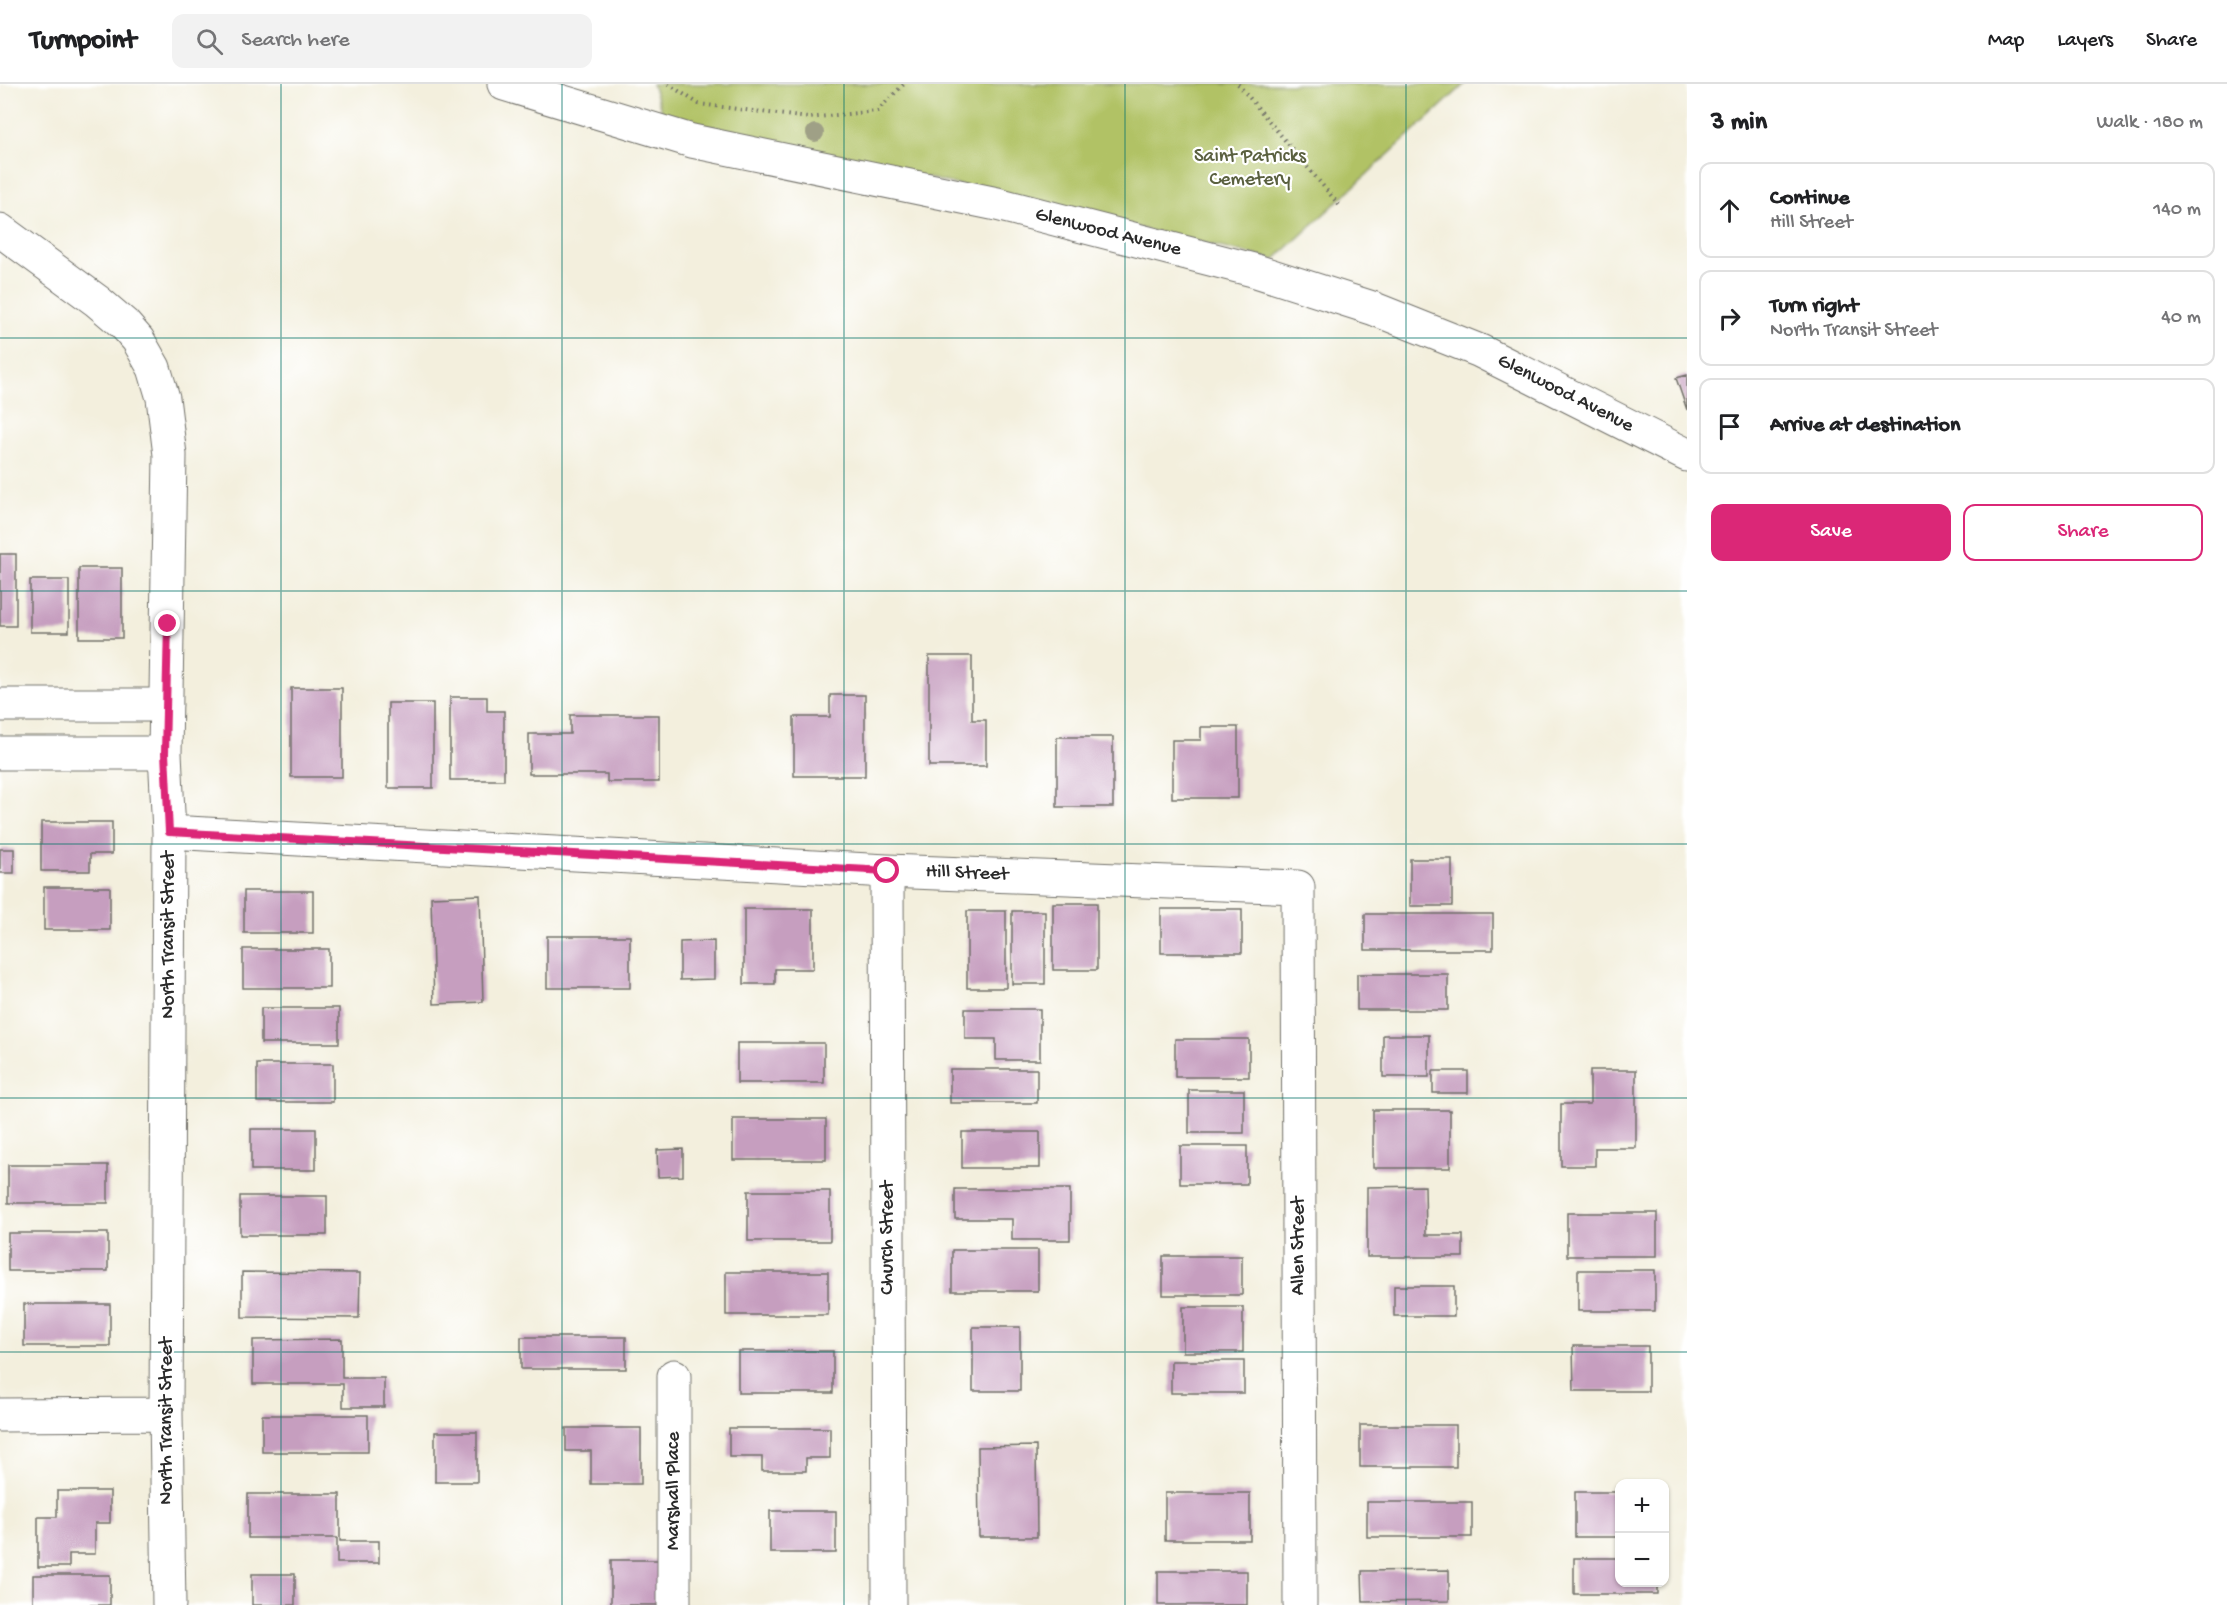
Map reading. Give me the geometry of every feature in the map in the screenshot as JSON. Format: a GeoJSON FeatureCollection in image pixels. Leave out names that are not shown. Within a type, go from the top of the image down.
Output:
{"type":"FeatureCollection","features":[{"type":"Feature","properties":{"kind":"street","name":"Glenwood Avenue"},"geometry":{"type":"LineString","coordinates":[[504,84],[692,141],[997,204],[1253,270],[1372,308],[1479,351],[1687,455]]}},
{"type":"Feature","properties":{"kind":"street","name":"North Transit Street"},"geometry":{"type":"LineString","coordinates":[[0,230],[97,301],[124,324],[138,340],[154,368],[163,398],[170,455],[165,753],[169,832],[166,1414],[169,1605]]}},
{"type":"Feature","properties":{"kind":"street"},"geometry":{"type":"LineString","coordinates":[[0,705],[166,705]]}},
{"type":"Feature","properties":{"kind":"street"},"geometry":{"type":"LineString","coordinates":[[0,753],[165,753]]}},
{"type":"Feature","properties":{"kind":"street","name":"Hill Street"},"geometry":{"type":"LineString","coordinates":[[169,832],[887,871],[1298,887]]}},
{"type":"Feature","properties":{"kind":"street","name":"Church Street"},"geometry":{"type":"LineString","coordinates":[[887,871],[889,1605]]}},
{"type":"Feature","properties":{"kind":"street","name":"Allen Street"},"geometry":{"type":"LineString","coordinates":[[1298,887],[1300,1605]]}},
{"type":"Feature","properties":{"kind":"street","name":"Marshall Place"},"geometry":{"type":"LineString","coordinates":[[674,1376],[674,1605]]}},
{"type":"Feature","properties":{"kind":"street"},"geometry":{"type":"LineString","coordinates":[[0,1415],[166,1414]]}},
{"type":"Feature","properties":{"kind":"path"},"geometry":{"type":"LineString","coordinates":[[668,84],[699,104],[808,118],[877,111],[904,84]]}},
{"type":"Feature","properties":{"kind":"path"},"geometry":{"type":"LineString","coordinates":[[1238,84],[1339,205]]}},
{"type":"Feature","properties":{"kind":"green space","name":"Saint Patricks Cemetery"},"geometry":{"type":"Polygon","coordinates":[[[652,84],[1465,84],[1274,260],[663,115],[652,84]]]}},
{"type":"Feature","properties":{"kind":"building"},"geometry":{"type":"Polygon","coordinates":[[[1687,375],[1687,410],[1676,378],[1687,375]]]}},
{"type":"Feature","properties":{"kind":"building"},"geometry":{"type":"Polygon","coordinates":[[[0,554],[16,554],[16,626],[0,626],[0,554]]]}},
{"type":"Feature","properties":{"kind":"building"},"geometry":{"type":"Polygon","coordinates":[[[79,568],[122,568],[122,638],[79,638],[79,568]]]}},
{"type":"Feature","properties":{"kind":"building"},"geometry":{"type":"Polygon","coordinates":[[[30,580],[69,580],[69,632],[30,632],[30,580]]]}},
{"type":"Feature","properties":{"kind":"building"},"geometry":{"type":"Polygon","coordinates":[[[929,656],[972,656],[972,720],[986,720],[986,766],[929,766],[929,656]]]}},
{"type":"Feature","properties":{"kind":"building"},"geometry":{"type":"Polygon","coordinates":[[[291,688],[342,688],[342,777],[291,777],[291,688]]]}},
{"type":"Feature","properties":{"kind":"building"},"geometry":{"type":"Polygon","coordinates":[[[830,695],[865,695],[865,776],[794,776],[794,717],[830,717],[830,695]]]}},
{"type":"Feature","properties":{"kind":"building"},"geometry":{"type":"Polygon","coordinates":[[[450,697],[487,697],[487,711],[504,711],[504,780],[450,780],[450,697]]]}},
{"type":"Feature","properties":{"kind":"building"},"geometry":{"type":"Polygon","coordinates":[[[388,703],[433,703],[433,788],[388,788],[388,703]]]}},
{"type":"Feature","properties":{"kind":"building"},"geometry":{"type":"Polygon","coordinates":[[[570,715],[659,715],[659,782],[607,782],[607,774],[529,774],[529,734],[570,734],[570,715]]]}},
{"type":"Feature","properties":{"kind":"building"},"geometry":{"type":"Polygon","coordinates":[[[1201,727],[1238,727],[1238,798],[1172,798],[1172,740],[1201,740],[1201,727]]]}},
{"type":"Feature","properties":{"kind":"building"},"geometry":{"type":"Polygon","coordinates":[[[1057,737],[1113,737],[1113,807],[1057,807],[1057,737]]]}},
{"type":"Feature","properties":{"kind":"building"},"geometry":{"type":"Polygon","coordinates":[[[41,822],[112,822],[112,854],[90,854],[90,871],[41,871],[41,822]]]}},
{"type":"Feature","properties":{"kind":"building"},"geometry":{"type":"Polygon","coordinates":[[[0,849],[14,849],[14,873],[0,873],[0,849]]]}},
{"type":"Feature","properties":{"kind":"building"},"geometry":{"type":"Polygon","coordinates":[[[1410,859],[1452,859],[1452,906],[1410,906],[1410,859]]]}},
{"type":"Feature","properties":{"kind":"building"},"geometry":{"type":"Polygon","coordinates":[[[44,887],[110,887],[110,930],[44,930],[44,887]]]}},
{"type":"Feature","properties":{"kind":"building"},"geometry":{"type":"Polygon","coordinates":[[[244,891],[313,891],[313,933],[244,933],[244,891]]]}},
{"type":"Feature","properties":{"kind":"building"},"geometry":{"type":"Polygon","coordinates":[[[480,895],[483,1002],[434,1004],[431,897],[480,895]]]}},
{"type":"Feature","properties":{"kind":"building"},"geometry":{"type":"Polygon","coordinates":[[[1053,903],[1097,903],[1097,970],[1053,970],[1053,903]]]}},
{"type":"Feature","properties":{"kind":"building"},"geometry":{"type":"Polygon","coordinates":[[[744,909],[813,909],[813,969],[775,969],[775,984],[744,984],[744,909]]]}},
{"type":"Feature","properties":{"kind":"building"},"geometry":{"type":"Polygon","coordinates":[[[1161,909],[1242,909],[1242,953],[1161,953],[1161,909]]]}},
{"type":"Feature","properties":{"kind":"building"},"geometry":{"type":"Polygon","coordinates":[[[967,911],[1006,911],[1006,988],[967,988],[967,911]]]}},
{"type":"Feature","properties":{"kind":"building"},"geometry":{"type":"Polygon","coordinates":[[[1012,911],[1045,911],[1045,984],[1012,984],[1012,911]]]}},
{"type":"Feature","properties":{"kind":"building"},"geometry":{"type":"Polygon","coordinates":[[[1365,914],[1493,914],[1493,950],[1365,950],[1365,914]]]}},
{"type":"Feature","properties":{"kind":"building"},"geometry":{"type":"Polygon","coordinates":[[[547,936],[630,936],[630,988],[547,988],[547,936]]]}},
{"type":"Feature","properties":{"kind":"building"},"geometry":{"type":"Polygon","coordinates":[[[714,941],[714,979],[680,980],[680,942],[714,941]]]}},
{"type":"Feature","properties":{"kind":"building"},"geometry":{"type":"Polygon","coordinates":[[[243,949],[329,949],[329,988],[243,988],[243,949]]]}},
{"type":"Feature","properties":{"kind":"building"},"geometry":{"type":"Polygon","coordinates":[[[1357,974],[1448,974],[1448,1010],[1357,1010],[1357,974]]]}},
{"type":"Feature","properties":{"kind":"building"},"geometry":{"type":"Polygon","coordinates":[[[261,1008],[339,1008],[339,1043],[261,1043],[261,1008]]]}},
{"type":"Feature","properties":{"kind":"building"},"geometry":{"type":"Polygon","coordinates":[[[965,1009],[1040,1009],[1040,1060],[996,1060],[996,1039],[965,1039],[965,1009]]]}},
{"type":"Feature","properties":{"kind":"building"},"geometry":{"type":"Polygon","coordinates":[[[1383,1035],[1429,1035],[1429,1077],[1383,1077],[1383,1035]]]}},
{"type":"Feature","properties":{"kind":"building"},"geometry":{"type":"Polygon","coordinates":[[[1175,1039],[1249,1039],[1249,1077],[1175,1077],[1175,1039]]]}},
{"type":"Feature","properties":{"kind":"building"},"geometry":{"type":"Polygon","coordinates":[[[737,1043],[824,1043],[824,1083],[737,1083],[737,1043]]]}},
{"type":"Feature","properties":{"kind":"building"},"geometry":{"type":"Polygon","coordinates":[[[257,1064],[333,1064],[333,1102],[257,1102],[257,1064]]]}},
{"type":"Feature","properties":{"kind":"building"},"geometry":{"type":"Polygon","coordinates":[[[950,1069],[1037,1069],[1037,1103],[950,1103],[950,1069]]]}},
{"type":"Feature","properties":{"kind":"building"},"geometry":{"type":"Polygon","coordinates":[[[1590,1070],[1636,1070],[1636,1148],[1595,1148],[1595,1166],[1561,1166],[1561,1104],[1590,1104],[1590,1070]]]}},
{"type":"Feature","properties":{"kind":"building"},"geometry":{"type":"Polygon","coordinates":[[[1433,1071],[1468,1071],[1468,1093],[1433,1093],[1433,1071]]]}},
{"type":"Feature","properties":{"kind":"building"},"geometry":{"type":"Polygon","coordinates":[[[1189,1090],[1244,1090],[1244,1133],[1189,1133],[1189,1090]]]}},
{"type":"Feature","properties":{"kind":"building"},"geometry":{"type":"Polygon","coordinates":[[[1373,1110],[1450,1110],[1450,1168],[1373,1168],[1373,1110]]]}},
{"type":"Feature","properties":{"kind":"building"},"geometry":{"type":"Polygon","coordinates":[[[733,1119],[826,1119],[826,1160],[733,1160],[733,1119]]]}},
{"type":"Feature","properties":{"kind":"building"},"geometry":{"type":"Polygon","coordinates":[[[251,1129],[316,1129],[316,1170],[251,1170],[251,1129]]]}},
{"type":"Feature","properties":{"kind":"building"},"geometry":{"type":"Polygon","coordinates":[[[962,1132],[1040,1132],[1040,1168],[962,1168],[962,1132]]]}},
{"type":"Feature","properties":{"kind":"building"},"geometry":{"type":"Polygon","coordinates":[[[1180,1146],[1247,1146],[1247,1184],[1180,1184],[1180,1146]]]}},
{"type":"Feature","properties":{"kind":"building"},"geometry":{"type":"Polygon","coordinates":[[[683,1149],[683,1176],[658,1177],[657,1150],[683,1149]]]}},
{"type":"Feature","properties":{"kind":"building"},"geometry":{"type":"Polygon","coordinates":[[[8,1165],[108,1165],[108,1203],[8,1203],[8,1165]]]}},
{"type":"Feature","properties":{"kind":"building"},"geometry":{"type":"Polygon","coordinates":[[[1425,1186],[1426,1235],[1463,1235],[1463,1257],[1367,1257],[1367,1187],[1425,1186]]]}},
{"type":"Feature","properties":{"kind":"building"},"geometry":{"type":"Polygon","coordinates":[[[955,1189],[1070,1189],[1070,1240],[1012,1240],[1012,1219],[955,1219],[955,1189]]]}},
{"type":"Feature","properties":{"kind":"building"},"geometry":{"type":"Polygon","coordinates":[[[748,1191],[830,1191],[830,1241],[748,1241],[748,1191]]]}},
{"type":"Feature","properties":{"kind":"building"},"geometry":{"type":"Polygon","coordinates":[[[240,1196],[327,1196],[327,1235],[240,1235],[240,1196]]]}},
{"type":"Feature","properties":{"kind":"building"},"geometry":{"type":"Polygon","coordinates":[[[1567,1213],[1657,1213],[1657,1256],[1567,1256],[1567,1213]]]}},
{"type":"Feature","properties":{"kind":"building"},"geometry":{"type":"Polygon","coordinates":[[[8,1233],[108,1233],[108,1271],[8,1271],[8,1233]]]}},
{"type":"Feature","properties":{"kind":"building"},"geometry":{"type":"Polygon","coordinates":[[[952,1250],[1038,1250],[1038,1291],[952,1291],[952,1250]]]}},
{"type":"Feature","properties":{"kind":"building"},"geometry":{"type":"Polygon","coordinates":[[[1163,1256],[1242,1256],[1242,1295],[1163,1295],[1163,1256]]]}},
{"type":"Feature","properties":{"kind":"building"},"geometry":{"type":"Polygon","coordinates":[[[1578,1270],[1655,1270],[1655,1311],[1578,1311],[1578,1270]]]}},
{"type":"Feature","properties":{"kind":"building"},"geometry":{"type":"Polygon","coordinates":[[[242,1272],[360,1273],[359,1318],[242,1317],[242,1272]]]}},
{"type":"Feature","properties":{"kind":"building"},"geometry":{"type":"Polygon","coordinates":[[[726,1272],[828,1272],[828,1315],[726,1315],[726,1272]]]}},
{"type":"Feature","properties":{"kind":"building"},"geometry":{"type":"Polygon","coordinates":[[[1394,1286],[1454,1286],[1454,1316],[1394,1316],[1394,1286]]]}},
{"type":"Feature","properties":{"kind":"building"},"geometry":{"type":"Polygon","coordinates":[[[24,1304],[110,1304],[110,1346],[24,1346],[24,1304]]]}},
{"type":"Feature","properties":{"kind":"building"},"geometry":{"type":"Polygon","coordinates":[[[1183,1307],[1243,1307],[1243,1352],[1183,1352],[1183,1307]]]}},
{"type":"Feature","properties":{"kind":"building"},"geometry":{"type":"Polygon","coordinates":[[[973,1327],[1020,1327],[1020,1391],[973,1391],[973,1327]]]}},
{"type":"Feature","properties":{"kind":"building"},"geometry":{"type":"Polygon","coordinates":[[[521,1337],[626,1337],[626,1369],[521,1369],[521,1337]]]}},
{"type":"Feature","properties":{"kind":"building"},"geometry":{"type":"Polygon","coordinates":[[[342,1339],[342,1378],[384,1378],[384,1407],[343,1407],[343,1384],[253,1384],[253,1340],[342,1339]]]}},
{"type":"Feature","properties":{"kind":"building"},"geometry":{"type":"Polygon","coordinates":[[[1573,1346],[1648,1346],[1648,1391],[1574,1391],[1573,1346]]]}},
{"type":"Feature","properties":{"kind":"building"},"geometry":{"type":"Polygon","coordinates":[[[738,1351],[833,1351],[833,1393],[738,1393],[738,1351]]]}},
{"type":"Feature","properties":{"kind":"building"},"geometry":{"type":"Polygon","coordinates":[[[1171,1361],[1244,1361],[1244,1393],[1171,1393],[1171,1361]]]}},
{"type":"Feature","properties":{"kind":"building"},"geometry":{"type":"Polygon","coordinates":[[[262,1415],[368,1415],[368,1452],[262,1452],[262,1415]]]}},
{"type":"Feature","properties":{"kind":"building"},"geometry":{"type":"Polygon","coordinates":[[[1360,1425],[1456,1425],[1456,1467],[1360,1467],[1360,1425]]]}},
{"type":"Feature","properties":{"kind":"building"},"geometry":{"type":"Polygon","coordinates":[[[566,1428],[641,1428],[641,1484],[591,1484],[591,1451],[566,1451],[566,1428]]]}},
{"type":"Feature","properties":{"kind":"building"},"geometry":{"type":"Polygon","coordinates":[[[729,1428],[830,1428],[830,1458],[806,1458],[806,1471],[762,1471],[762,1457],[729,1457],[729,1428]]]}},
{"type":"Feature","properties":{"kind":"building"},"geometry":{"type":"Polygon","coordinates":[[[435,1432],[477,1432],[477,1482],[435,1482],[435,1432]]]}},
{"type":"Feature","properties":{"kind":"building"},"geometry":{"type":"Polygon","coordinates":[[[1036,1446],[1037,1537],[979,1537],[978,1447],[1036,1446]]]}},
{"type":"Feature","properties":{"kind":"building"},"geometry":{"type":"Polygon","coordinates":[[[57,1491],[110,1491],[110,1523],[95,1523],[95,1554],[69,1554],[69,1567],[38,1567],[38,1517],[57,1517],[57,1491]]]}},
{"type":"Feature","properties":{"kind":"building"},"geometry":{"type":"Polygon","coordinates":[[[1575,1492],[1615,1492],[1615,1537],[1575,1537],[1575,1492]]]}},
{"type":"Feature","properties":{"kind":"building"},"geometry":{"type":"Polygon","coordinates":[[[1165,1493],[1250,1493],[1250,1540],[1165,1540],[1165,1493]]]}},
{"type":"Feature","properties":{"kind":"building"},"geometry":{"type":"Polygon","coordinates":[[[248,1494],[340,1494],[340,1541],[379,1541],[379,1563],[337,1563],[337,1538],[248,1538],[248,1494]]]}},
{"type":"Feature","properties":{"kind":"building"},"geometry":{"type":"Polygon","coordinates":[[[1367,1502],[1472,1502],[1472,1537],[1367,1537],[1367,1502]]]}},
{"type":"Feature","properties":{"kind":"building"},"geometry":{"type":"Polygon","coordinates":[[[770,1511],[836,1511],[836,1553],[770,1553],[770,1511]]]}},
{"type":"Feature","properties":{"kind":"building"},"geometry":{"type":"Polygon","coordinates":[[[1574,1558],[1615,1558],[1615,1587],[1657,1587],[1657,1594],[1574,1594],[1574,1558]]]}},
{"type":"Feature","properties":{"kind":"building"},"geometry":{"type":"Polygon","coordinates":[[[611,1560],[659,1560],[659,1605],[611,1605],[611,1560]]]}},
{"type":"Feature","properties":{"kind":"building"},"geometry":{"type":"Polygon","coordinates":[[[1449,1570],[1449,1601],[1363,1602],[1362,1571],[1449,1570]]]}},
{"type":"Feature","properties":{"kind":"building"},"geometry":{"type":"Polygon","coordinates":[[[1158,1571],[1247,1571],[1247,1605],[1158,1605],[1158,1571]]]}},
{"type":"Feature","properties":{"kind":"building"},"geometry":{"type":"Polygon","coordinates":[[[252,1574],[295,1574],[295,1605],[252,1605],[252,1574]]]}},
{"type":"Feature","properties":{"kind":"building"},"geometry":{"type":"Polygon","coordinates":[[[33,1575],[110,1575],[110,1605],[33,1605],[33,1575]]]}},
{"type":"Feature","properties":{"kind":"route"},"geometry":{"type":"LineString","coordinates":[[168,624],[165,753],[169,832],[887,871]]}}]}
